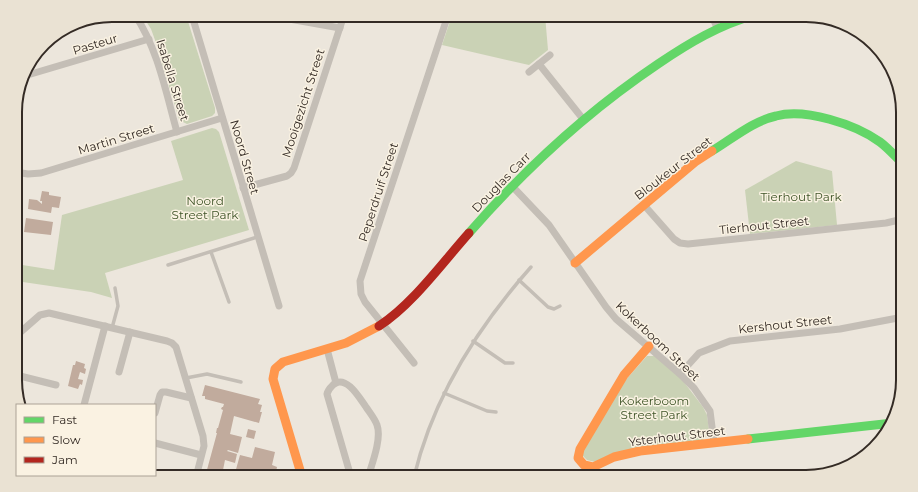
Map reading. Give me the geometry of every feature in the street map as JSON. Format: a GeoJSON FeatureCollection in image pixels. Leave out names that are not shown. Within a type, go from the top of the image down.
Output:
{"type":"FeatureCollection","features":[{"type":"Feature","properties":{"kind":"street","name":"Isabella Street"},"geometry":{"type":"LineString","coordinates":[[139,22],[148,39],[162,79],[177,132]]}},
{"type":"Feature","properties":{"kind":"street","name":"Noord Street"},"geometry":{"type":"LineString","coordinates":[[193,22],[279,306]]}},
{"type":"Feature","properties":{"kind":"street"},"geometry":{"type":"LineString","coordinates":[[306,22],[340,28]]}},
{"type":"Feature","properties":{"kind":"street","name":"Mooigezicht Street"},"geometry":{"type":"LineString","coordinates":[[243,188],[287,176],[294,168],[342,22]]}},
{"type":"Feature","properties":{"kind":"street","name":"Peperdruif Street"},"geometry":{"type":"LineString","coordinates":[[414,363],[363,298],[360,290],[360,281],[446,22]]}},
{"type":"Feature","properties":{"kind":"street"},"geometry":{"type":"LineString","coordinates":[[714,22],[717,27]]}},
{"type":"Feature","properties":{"kind":"street","name":"Douglas Carr"},"geometry":{"type":"LineString","coordinates":[[300,470],[274,379],[275,370],[280,364],[356,339],[382,324],[402,307],[433,276],[484,216],[512,186],[543,155],[583,119],[637,77],[717,27],[733,22]]}},
{"type":"Feature","properties":{"kind":"street","name":"Pasteur"},"geometry":{"type":"LineString","coordinates":[[30,74],[148,39]]}},
{"type":"Feature","properties":{"kind":"street"},"geometry":{"type":"LineString","coordinates":[[529,72],[550,55]]}},
{"type":"Feature","properties":{"kind":"street"},"geometry":{"type":"LineString","coordinates":[[539,64],[583,119]]}},
{"type":"Feature","properties":{"kind":"street","name":"Bloukeur Street"},"geometry":{"type":"LineString","coordinates":[[575,263],[695,162],[759,122],[782,114],[802,114],[844,122],[880,142],[896,158]]}},
{"type":"Feature","properties":{"kind":"street","name":"Martin Street"},"geometry":{"type":"LineString","coordinates":[[22,173],[41,173],[222,118]]}},
{"type":"Feature","properties":{"kind":"street","name":"Kokerboom Street"},"geometry":{"type":"LineString","coordinates":[[512,186],[549,225],[616,319],[649,346],[694,388],[710,411],[714,443]]}},
{"type":"Feature","properties":{"kind":"street","name":"Tierhout Street"},"geometry":{"type":"LineString","coordinates":[[644,205],[674,239],[680,243],[688,244],[896,220]]}},
{"type":"Feature","properties":{"kind":"street"},"geometry":{"type":"LineString","coordinates":[[22,331],[40,315],[52,313],[174,344],[186,378],[203,436],[204,446],[198,470]]}},
{"type":"Feature","properties":{"kind":"street","name":"Kershout Street"},"geometry":{"type":"LineString","coordinates":[[680,374],[699,353],[730,341],[840,329],[896,318]]}},
{"type":"Feature","properties":{"kind":"street"},"geometry":{"type":"LineString","coordinates":[[84,404],[108,327]]}},
{"type":"Feature","properties":{"kind":"street"},"geometry":{"type":"LineString","coordinates":[[120,372],[130,332]]}},
{"type":"Feature","properties":{"kind":"street","name":"Ysterhout Street"},"geometry":{"type":"LineString","coordinates":[[649,346],[624,375],[580,449],[578,455],[580,461],[587,466],[593,467],[614,457],[640,451],[884,425]]}},
{"type":"Feature","properties":{"kind":"street"},"geometry":{"type":"LineString","coordinates":[[327,349],[336,382]]}},
{"type":"Feature","properties":{"kind":"street"},"geometry":{"type":"LineString","coordinates":[[22,376],[56,384]]}},
{"type":"Feature","properties":{"kind":"street"},"geometry":{"type":"LineString","coordinates":[[349,470],[327,394],[330,387],[336,382],[349,385],[354,390],[377,425],[377,443],[370,470]]}},
{"type":"Feature","properties":{"kind":"street"},"geometry":{"type":"LineString","coordinates":[[156,409],[162,392],[191,398]]}},
{"type":"Feature","properties":{"kind":"street"},"geometry":{"type":"LineString","coordinates":[[156,443],[201,455]]}},
{"type":"Feature","properties":{"kind":"lane"},"geometry":{"type":"LineString","coordinates":[[168,265],[257,237]]}},
{"type":"Feature","properties":{"kind":"lane"},"geometry":{"type":"LineString","coordinates":[[211,252],[229,302]]}},
{"type":"Feature","properties":{"kind":"lane"},"geometry":{"type":"LineString","coordinates":[[416,470],[423,447],[444,393],[462,357],[485,324],[531,267]]}},
{"type":"Feature","properties":{"kind":"lane"},"geometry":{"type":"LineString","coordinates":[[520,280],[548,307],[554,309],[560,306]]}},
{"type":"Feature","properties":{"kind":"lane"},"geometry":{"type":"LineString","coordinates":[[108,327],[118,306],[115,288]]}},
{"type":"Feature","properties":{"kind":"lane"},"geometry":{"type":"LineString","coordinates":[[473,341],[505,363],[513,363]]}},
{"type":"Feature","properties":{"kind":"lane"},"geometry":{"type":"LineString","coordinates":[[186,378],[207,374],[241,382]]}},
{"type":"Feature","properties":{"kind":"lane"},"geometry":{"type":"LineString","coordinates":[[444,393],[487,411],[496,412]]}},
{"type":"Feature","properties":{"kind":"green space"},"geometry":{"type":"Polygon","coordinates":[[[146,22],[188,22],[215,108],[215,113],[212,116],[187,124],[179,119],[151,29],[146,22]]]}},
{"type":"Feature","properties":{"kind":"green space"},"geometry":{"type":"Polygon","coordinates":[[[450,22],[546,22],[548,50],[529,65],[442,45],[450,22]]]}},
{"type":"Feature","properties":{"kind":"green space","name":"Noord Street Park"},"geometry":{"type":"Polygon","coordinates":[[[212,128],[219,132],[249,230],[105,273],[112,298],[91,292],[22,282],[22,265],[54,270],[62,215],[183,180],[171,141],[212,128]]]}},
{"type":"Feature","properties":{"kind":"green space","name":"Tierhout Park"},"geometry":{"type":"Polygon","coordinates":[[[796,161],[832,171],[837,225],[750,234],[745,190],[796,161]]]}},
{"type":"Feature","properties":{"kind":"green space","name":"Kokerboom Street Park"},"geometry":{"type":"Polygon","coordinates":[[[647,356],[655,356],[680,377],[703,407],[707,415],[709,430],[707,436],[703,440],[595,462],[587,460],[583,456],[583,450],[623,383],[647,356]]]}},
{"type":"Feature","properties":{"kind":"building"},"geometry":{"type":"Polygon","coordinates":[[[42,191],[49,192],[49,195],[61,197],[59,208],[52,207],[51,213],[28,209],[29,199],[37,200],[42,204],[42,201],[40,201],[42,191]]]}},
{"type":"Feature","properties":{"kind":"building"},"geometry":{"type":"Polygon","coordinates":[[[26,218],[53,222],[51,235],[24,232],[26,218]]]}},
{"type":"Feature","properties":{"kind":"building"},"geometry":{"type":"Polygon","coordinates":[[[76,361],[85,364],[84,368],[86,369],[85,374],[80,372],[78,379],[83,380],[82,385],[80,384],[78,389],[68,386],[73,365],[75,365],[76,361]]]}},
{"type":"Feature","properties":{"kind":"building"},"geometry":{"type":"Polygon","coordinates":[[[205,385],[260,399],[258,404],[262,405],[259,423],[234,416],[230,434],[242,437],[238,453],[227,451],[237,454],[235,463],[225,460],[223,470],[207,470],[223,410],[221,409],[224,404],[205,399],[205,396],[202,396],[205,385]]]}},
{"type":"Feature","properties":{"kind":"building"},"geometry":{"type":"Polygon","coordinates":[[[248,429],[256,431],[254,439],[246,437],[248,429]]]}},
{"type":"Feature","properties":{"kind":"building"},"geometry":{"type":"Polygon","coordinates":[[[255,447],[275,452],[272,465],[277,467],[276,470],[236,470],[240,455],[252,458],[255,447]]]}},
{"type":"Feature","properties":{"kind":"traffic: fast"},"geometry":{"type":"LineString","coordinates":[[469,233],[512,186],[558,142],[607,101],[681,49],[717,29],[734,22]]}},
{"type":"Feature","properties":{"kind":"traffic: fast"},"geometry":{"type":"LineString","coordinates":[[712,151],[743,131],[767,118],[788,114],[801,114],[830,119],[857,129],[880,142],[896,157]]}},
{"type":"Feature","properties":{"kind":"traffic: fast"},"geometry":{"type":"LineString","coordinates":[[748,439],[885,424]]}},
{"type":"Feature","properties":{"kind":"traffic: slow"},"geometry":{"type":"LineString","coordinates":[[575,263],[695,162],[712,151]]}},
{"type":"Feature","properties":{"kind":"traffic: slow"},"geometry":{"type":"LineString","coordinates":[[300,470],[273,379],[275,369],[283,362],[346,343],[379,326]]}},
{"type":"Feature","properties":{"kind":"traffic: slow"},"geometry":{"type":"LineString","coordinates":[[649,346],[624,375],[580,449],[578,458],[584,465],[593,467],[614,457],[640,451],[748,439]]}},
{"type":"Feature","properties":{"kind":"traffic: jam"},"geometry":{"type":"LineString","coordinates":[[379,326],[403,307],[415,295],[469,233]]}}]}
